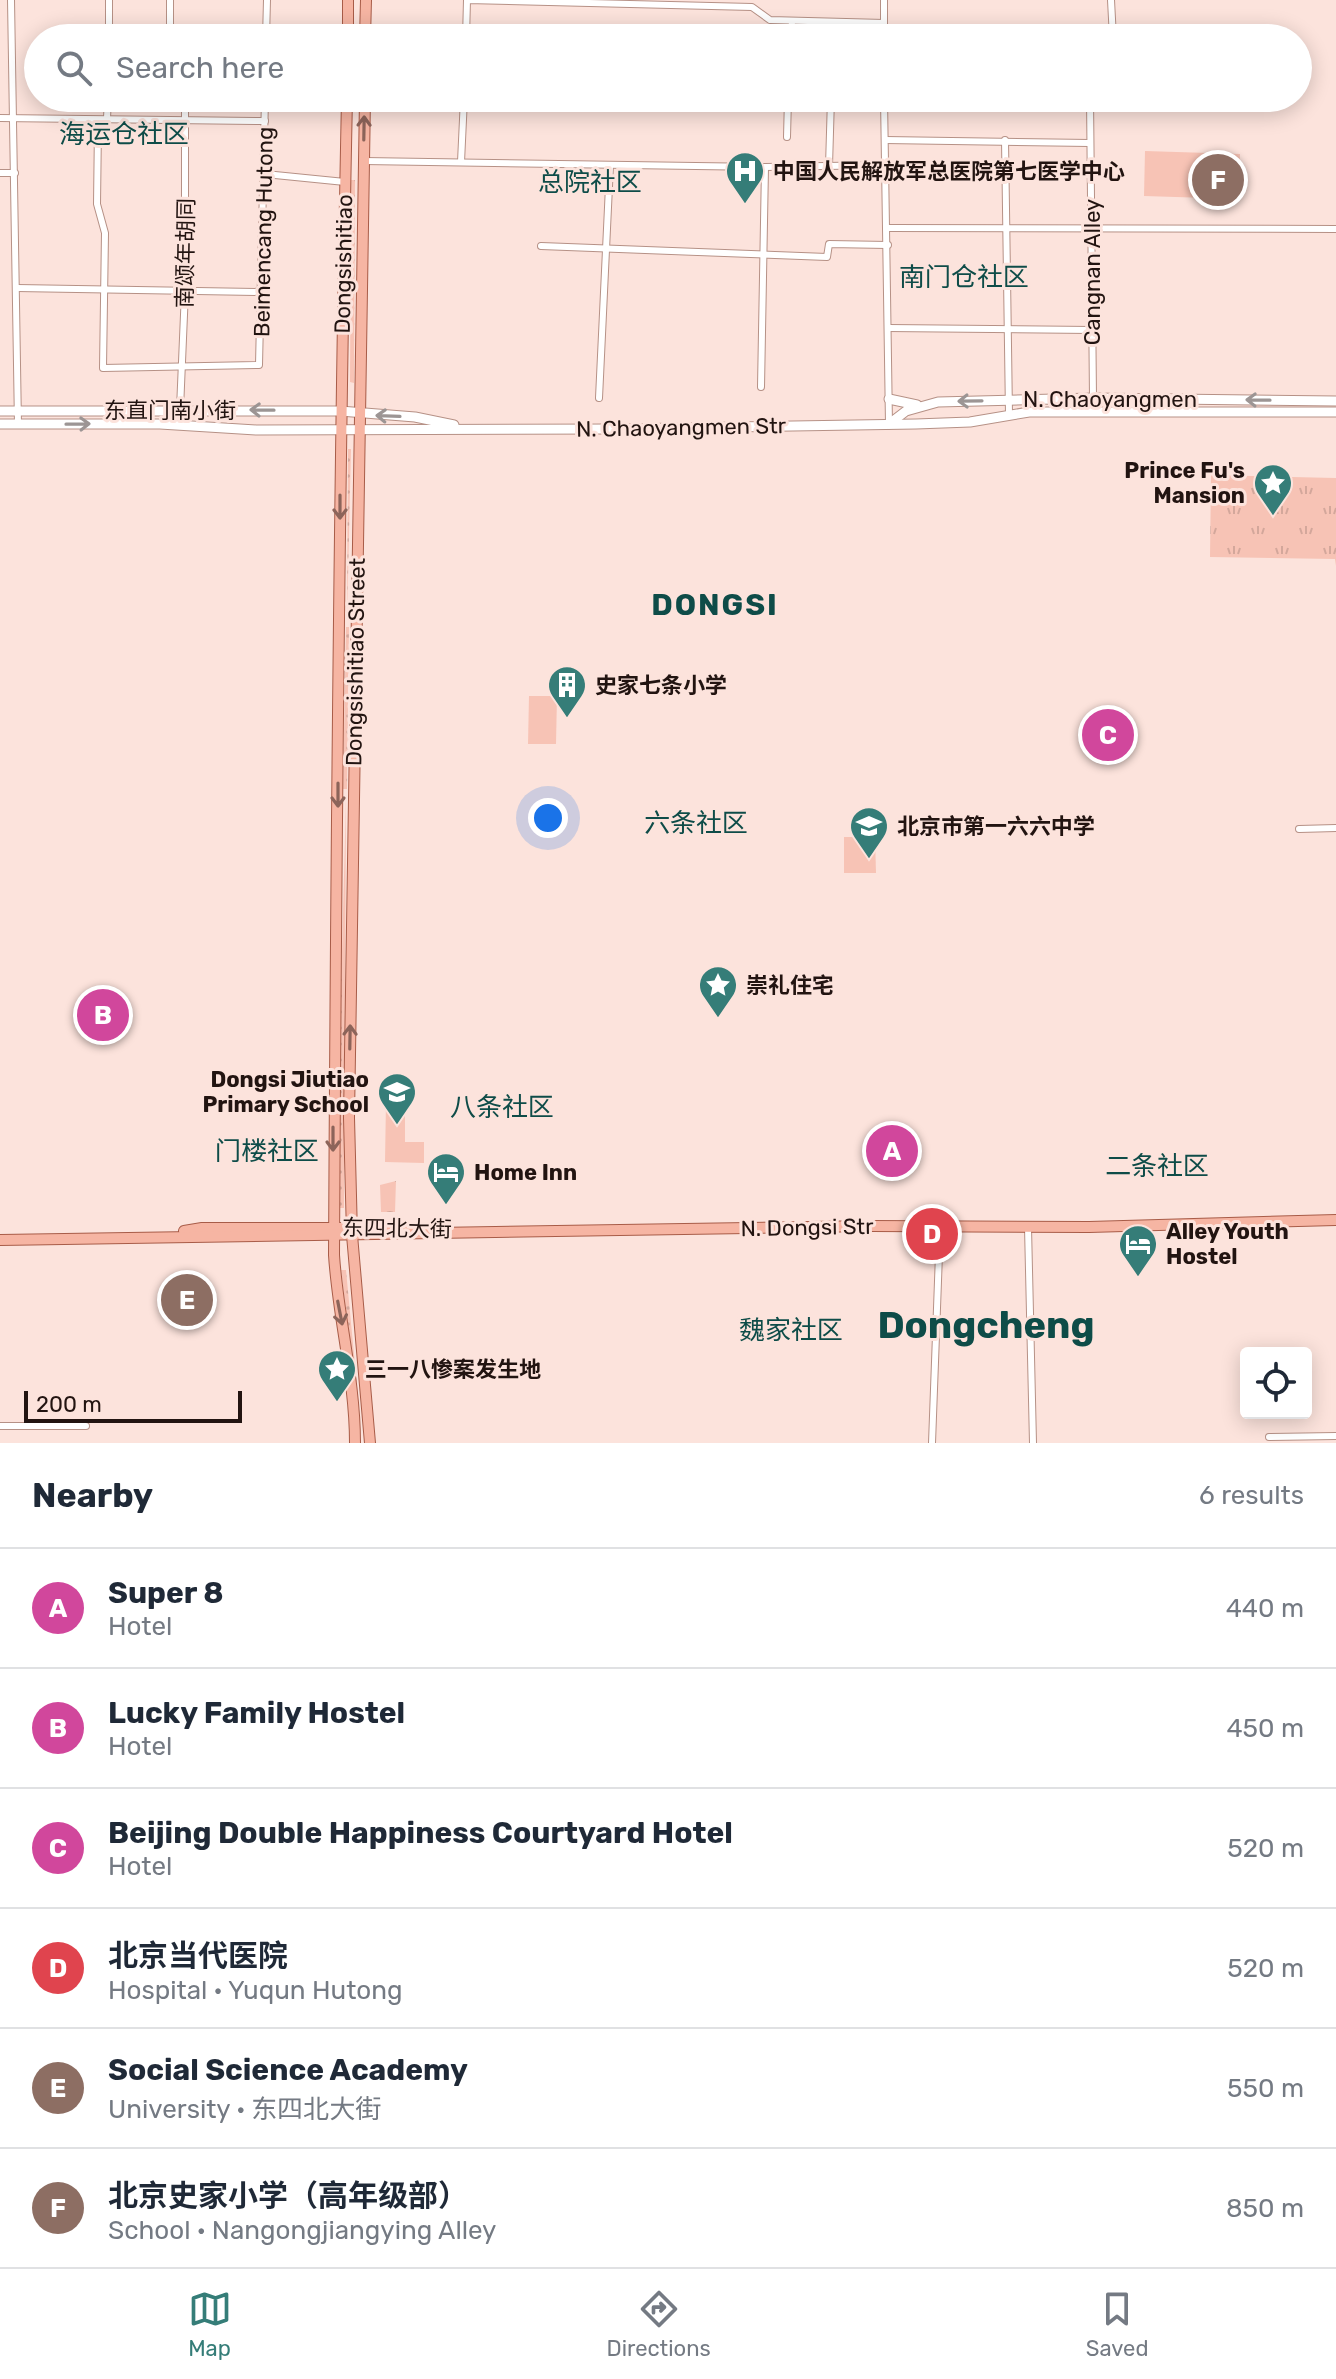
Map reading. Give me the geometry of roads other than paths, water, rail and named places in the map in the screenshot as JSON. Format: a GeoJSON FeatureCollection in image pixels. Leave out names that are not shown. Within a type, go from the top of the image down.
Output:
{"type":"FeatureCollection","features":[{"type":"Feature","properties":{"kind":"main road"},"geometry":{"type":"LineString","coordinates":[[348,0],[348,24]]}},
{"type":"Feature","properties":{"kind":"main road"},"geometry":{"type":"LineString","coordinates":[[365,24],[366,0]]}},
{"type":"Feature","properties":{"kind":"main road","name":"Dongsishitiao"},"geometry":{"type":"LineString","coordinates":[[339,429],[347,112]]}},
{"type":"Feature","properties":{"kind":"main road","name":"Dongsishitiao Street"},"geometry":{"type":"LineString","coordinates":[[365,112],[349,1118],[352,1231],[370,1443]]}},
{"type":"Feature","properties":{"kind":"main road"},"geometry":{"type":"LineString","coordinates":[[889,399],[920,406]]}},
{"type":"Feature","properties":{"kind":"main road","name":"N. Chaoyangmen"},"geometry":{"type":"LineString","coordinates":[[889,424],[920,406],[1008,400],[1336,401]]}},
{"type":"Feature","properties":{"kind":"main road"},"geometry":{"type":"LineString","coordinates":[[889,424],[970,422],[1009,414],[1093,410],[1336,412]]}},
{"type":"Feature","properties":{"kind":"main road","name":"东直门南小街"},"geometry":{"type":"LineString","coordinates":[[0,411],[340,411],[359,415],[415,417],[473,429]]}},
{"type":"Feature","properties":{"kind":"main road","name":"东直门南小街"},"geometry":{"type":"LineString","coordinates":[[0,424],[473,429]]}},
{"type":"Feature","properties":{"kind":"main road","name":"N. Chaoyangmen Str"},"geometry":{"type":"LineString","coordinates":[[473,429],[889,424]]}},
{"type":"Feature","properties":{"kind":"main road","name":"Dongsishitiao Street"},"geometry":{"type":"LineString","coordinates":[[339,429],[341,632],[334,1231],[337,1303],[349,1358],[355,1443]]}},
{"type":"Feature","properties":{"kind":"main road","name":"N. Dongsi Str"},"geometry":{"type":"LineString","coordinates":[[469,1231],[1336,1220]]}},
{"type":"Feature","properties":{"kind":"main road","name":"东四北大街"},"geometry":{"type":"LineString","coordinates":[[0,1240],[334,1231],[469,1231]]}},
{"type":"Feature","properties":{"kind":"street"},"geometry":{"type":"LineString","coordinates":[[11,0],[18,425]]}},
{"type":"Feature","properties":{"kind":"street"},"geometry":{"type":"LineString","coordinates":[[109,0],[109,24]]}},
{"type":"Feature","properties":{"kind":"street"},"geometry":{"type":"LineString","coordinates":[[170,0],[170,24]]}},
{"type":"Feature","properties":{"kind":"street"},"geometry":{"type":"LineString","coordinates":[[266,24],[267,0]]}},
{"type":"Feature","properties":{"kind":"street"},"geometry":{"type":"LineString","coordinates":[[466,24],[467,0],[752,7],[770,20],[884,23],[884,0]]}},
{"type":"Feature","properties":{"kind":"street"},"geometry":{"type":"LineString","coordinates":[[1111,0],[1112,24]]}},
{"type":"Feature","properties":{"kind":"street","name":"Beimencang Hutong"},"geometry":{"type":"LineString","coordinates":[[107,112],[107,118],[98,126],[97,204],[105,233],[103,368],[259,365],[265,112]]}},
{"type":"Feature","properties":{"kind":"street","name":"南颂年胡同"},"geometry":{"type":"LineString","coordinates":[[180,409],[185,291],[185,112]]}},
{"type":"Feature","properties":{"kind":"street"},"geometry":{"type":"LineString","coordinates":[[461,162],[463,112]]}},
{"type":"Feature","properties":{"kind":"street"},"geometry":{"type":"LineString","coordinates":[[787,137],[788,112]]}},
{"type":"Feature","properties":{"kind":"street"},"geometry":{"type":"LineString","coordinates":[[829,166],[831,112]]}},
{"type":"Feature","properties":{"kind":"street"},"geometry":{"type":"LineString","coordinates":[[884,112],[889,424]]}},
{"type":"Feature","properties":{"kind":"street","name":"Cangnan Alley"},"geometry":{"type":"LineString","coordinates":[[1090,112],[1093,398]]}},
{"type":"Feature","properties":{"kind":"street"},"geometry":{"type":"LineString","coordinates":[[0,118],[265,121]]}},
{"type":"Feature","properties":{"kind":"street"},"geometry":{"type":"LineString","coordinates":[[885,140],[1090,143]]}},
{"type":"Feature","properties":{"kind":"street"},"geometry":{"type":"LineString","coordinates":[[1005,140],[1009,414]]}},
{"type":"Feature","properties":{"kind":"street"},"geometry":{"type":"LineString","coordinates":[[364,161],[765,167],[886,165]]}},
{"type":"Feature","properties":{"kind":"street"},"geometry":{"type":"LineString","coordinates":[[599,398],[610,165]]}},
{"type":"Feature","properties":{"kind":"street"},"geometry":{"type":"LineString","coordinates":[[761,387],[765,167]]}},
{"type":"Feature","properties":{"kind":"street"},"geometry":{"type":"LineString","coordinates":[[0,173],[15,173]]}},
{"type":"Feature","properties":{"kind":"street"},"geometry":{"type":"LineString","coordinates":[[265,174],[345,182]]}},
{"type":"Feature","properties":{"kind":"street"},"geometry":{"type":"LineString","coordinates":[[888,228],[1005,231],[1336,229]]}},
{"type":"Feature","properties":{"kind":"street"},"geometry":{"type":"LineString","coordinates":[[541,246],[827,257],[829,244],[888,245]]}},
{"type":"Feature","properties":{"kind":"street"},"geometry":{"type":"LineString","coordinates":[[17,288],[263,292]]}},
{"type":"Feature","properties":{"kind":"street"},"geometry":{"type":"LineString","coordinates":[[888,328],[1092,330]]}},
{"type":"Feature","properties":{"kind":"street"},"geometry":{"type":"LineString","coordinates":[[1299,829],[1336,828]]}},
{"type":"Feature","properties":{"kind":"street"},"geometry":{"type":"LineString","coordinates":[[932,1443],[940,1225]]}},
{"type":"Feature","properties":{"kind":"street"},"geometry":{"type":"LineString","coordinates":[[1028,1225],[1033,1443]]}},
{"type":"Feature","properties":{"kind":"street"},"geometry":{"type":"LineString","coordinates":[[0,1426],[86,1426]]}},
{"type":"Feature","properties":{"kind":"street"},"geometry":{"type":"LineString","coordinates":[[1269,1437],[1336,1436]]}},
{"type":"Feature","properties":{"kind":"place","name":"北京史家小学（高年级部）"},"geometry":{"type":"Point","coordinates":[1218,180]}},
{"type":"Feature","properties":{"kind":"place","name":"中国人民解放军总医院第七医学中心"},"geometry":{"type":"Point","coordinates":[745,205]}},
{"type":"Feature","properties":{"kind":"place","name":"Prince Fu's Mansion"},"geometry":{"type":"Point","coordinates":[1273,517]}},
{"type":"Feature","properties":{"kind":"place","name":"史家七条小学"},"geometry":{"type":"Point","coordinates":[567,719]}},
{"type":"Feature","properties":{"kind":"place","name":"Beijing Double Happiness Courtyard Hotel"},"geometry":{"type":"Point","coordinates":[1108,735]}},
{"type":"Feature","properties":{"kind":"place","name":"北京市第一六六中学"},"geometry":{"type":"Point","coordinates":[869,860]}},
{"type":"Feature","properties":{"kind":"place","name":"Lucky Family Hostel"},"geometry":{"type":"Point","coordinates":[103,1015]}},
{"type":"Feature","properties":{"kind":"place","name":"崇礼住宅"},"geometry":{"type":"Point","coordinates":[718,1019]}},
{"type":"Feature","properties":{"kind":"place","name":"Dongsi Jiutiao Primary School"},"geometry":{"type":"Point","coordinates":[397,1126]}},
{"type":"Feature","properties":{"kind":"place","name":"Super 8"},"geometry":{"type":"Point","coordinates":[892,1151]}},
{"type":"Feature","properties":{"kind":"place","name":"Home Inn"},"geometry":{"type":"Point","coordinates":[446,1206]}},
{"type":"Feature","properties":{"kind":"place","name":"北京当代医院"},"geometry":{"type":"Point","coordinates":[932,1234]}},
{"type":"Feature","properties":{"kind":"place","name":"Alley Youth Hostel"},"geometry":{"type":"Point","coordinates":[1138,1278]}},
{"type":"Feature","properties":{"kind":"place","name":"Social Science Academy"},"geometry":{"type":"Point","coordinates":[187,1300]}},
{"type":"Feature","properties":{"kind":"place","name":"三一八惨案发生地"},"geometry":{"type":"Point","coordinates":[337,1403]}},
{"type":"Feature","properties":{"kind":"district","name":"海运仓社区"},"geometry":{"type":"Point","coordinates":[124,134]}},
{"type":"Feature","properties":{"kind":"district","name":"总院社区"},"geometry":{"type":"Point","coordinates":[590,182]}},
{"type":"Feature","properties":{"kind":"district","name":"南门仓社区"},"geometry":{"type":"Point","coordinates":[964,277]}},
{"type":"Feature","properties":{"kind":"district","name":"DONGSI"},"geometry":{"type":"Point","coordinates":[715,605]}},
{"type":"Feature","properties":{"kind":"district","name":"六条社区"},"geometry":{"type":"Point","coordinates":[696,823]}},
{"type":"Feature","properties":{"kind":"district","name":"八条社区"},"geometry":{"type":"Point","coordinates":[502,1107]}},
{"type":"Feature","properties":{"kind":"district","name":"门楼社区"},"geometry":{"type":"Point","coordinates":[267,1151]}},
{"type":"Feature","properties":{"kind":"district","name":"二条社区"},"geometry":{"type":"Point","coordinates":[1157,1166]}},
{"type":"Feature","properties":{"kind":"district","name":"Dongcheng"},"geometry":{"type":"Point","coordinates":[986,1325]}},
{"type":"Feature","properties":{"kind":"district","name":"魏家社区"},"geometry":{"type":"Point","coordinates":[791,1330]}}]}
